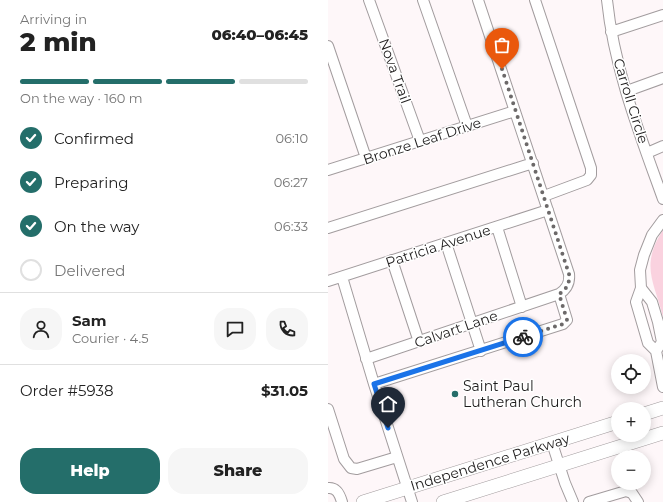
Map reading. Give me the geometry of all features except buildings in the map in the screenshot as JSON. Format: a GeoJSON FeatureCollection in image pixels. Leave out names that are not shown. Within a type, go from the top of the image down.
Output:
{"type":"FeatureCollection","features":[{"type":"Feature","properties":{"kind":"main road"},"geometry":{"type":"LineString","coordinates":[[651,412],[663,408]]}},
{"type":"Feature","properties":{"kind":"main road","name":"Independence Parkway"},"geometry":{"type":"LineString","coordinates":[[363,502],[611,424]]}},
{"type":"Feature","properties":{"kind":"main road","name":"Independence Parkway"},"geometry":{"type":"LineString","coordinates":[[443,502],[663,433]]}},
{"type":"Feature","properties":{"kind":"street","name":"Nova Trail"},"geometry":{"type":"LineString","coordinates":[[369,0],[420,141]]}},
{"type":"Feature","properties":{"kind":"street"},"geometry":{"type":"LineString","coordinates":[[423,0],[467,126]]}},
{"type":"Feature","properties":{"kind":"street"},"geometry":{"type":"LineString","coordinates":[[374,384],[563,324],[567,320],[563,291],[569,279],[569,274],[478,0]]}},
{"type":"Feature","properties":{"kind":"street"},"geometry":{"type":"LineString","coordinates":[[535,0],[591,168],[591,175],[587,180],[544,196]]}},
{"type":"Feature","properties":{"kind":"street","name":"Carroll Circle"},"geometry":{"type":"LineString","coordinates":[[607,0],[611,32],[627,91],[663,199]]}},
{"type":"Feature","properties":{"kind":"street"},"geometry":{"type":"LineString","coordinates":[[611,32],[663,16]]}},
{"type":"Feature","properties":{"kind":"street"},"geometry":{"type":"LineString","coordinates":[[328,46],[366,158]]}},
{"type":"Feature","properties":{"kind":"street"},"geometry":{"type":"LineString","coordinates":[[627,91],[663,78]]}},
{"type":"Feature","properties":{"kind":"street","name":"Bronze Leaf Drive"},"geometry":{"type":"LineString","coordinates":[[328,170],[516,111]]}},
{"type":"Feature","properties":{"kind":"street"},"geometry":{"type":"LineString","coordinates":[[647,153],[663,146]]}},
{"type":"Feature","properties":{"kind":"street"},"geometry":{"type":"LineString","coordinates":[[328,228],[533,163]]}},
{"type":"Feature","properties":{"kind":"street","name":"Patricia Avenue"},"geometry":{"type":"LineString","coordinates":[[328,281],[548,210]]}},
{"type":"Feature","properties":{"kind":"street"},"geometry":{"type":"LineString","coordinates":[[663,220],[652,235],[644,255],[640,270],[641,288],[636,302],[648,343],[656,351],[663,387]]}},
{"type":"Feature","properties":{"kind":"street"},"geometry":{"type":"LineString","coordinates":[[498,227],[522,306]]}},
{"type":"Feature","properties":{"kind":"street"},"geometry":{"type":"LineString","coordinates":[[446,243],[481,351]]}},
{"type":"Feature","properties":{"kind":"street"},"geometry":{"type":"LineString","coordinates":[[392,260],[419,342]]}},
{"type":"Feature","properties":{"kind":"street"},"geometry":{"type":"LineString","coordinates":[[342,277],[366,359],[412,502]]}},
{"type":"Feature","properties":{"kind":"street"},"geometry":{"type":"LineString","coordinates":[[641,288],[652,302],[658,322],[662,342],[656,351]]}},
{"type":"Feature","properties":{"kind":"street","name":"Calvart Lane"},"geometry":{"type":"LineString","coordinates":[[366,359],[472,324],[563,291]]}},
{"type":"Feature","properties":{"kind":"street"},"geometry":{"type":"LineString","coordinates":[[328,409],[344,460],[351,468],[357,469],[397,457]]}},
{"type":"Feature","properties":{"kind":"street"},"geometry":{"type":"LineString","coordinates":[[552,443],[573,502]]}},
{"type":"Feature","properties":{"kind":"street"},"geometry":{"type":"LineString","coordinates":[[328,488],[336,490],[342,502]]}},
{"type":"Feature","properties":{"kind":"street"},"geometry":{"type":"LineString","coordinates":[[589,502],[626,491],[632,493],[638,502]]}},
{"type":"Feature","properties":{"kind":"shaded area"},"geometry":{"type":"Polygon","coordinates":[[[663,230],[663,317],[653,283],[651,264],[652,254],[663,230]]]}},
{"type":"Feature","properties":{"kind":"way so far"},"geometry":{"type":"LineString","coordinates":[[502,69],[569,274],[567,288],[559,294],[567,320],[563,324],[523,337]]}},
{"type":"Feature","properties":{"kind":"place","name":"Saint Paul Lutheran Church"},"geometry":{"type":"Point","coordinates":[455,394]}},
{"type":"Feature","properties":{"kind":"route"},"geometry":{"type":"LineString","coordinates":[[388,428],[374,384],[523,337]]}}]}
